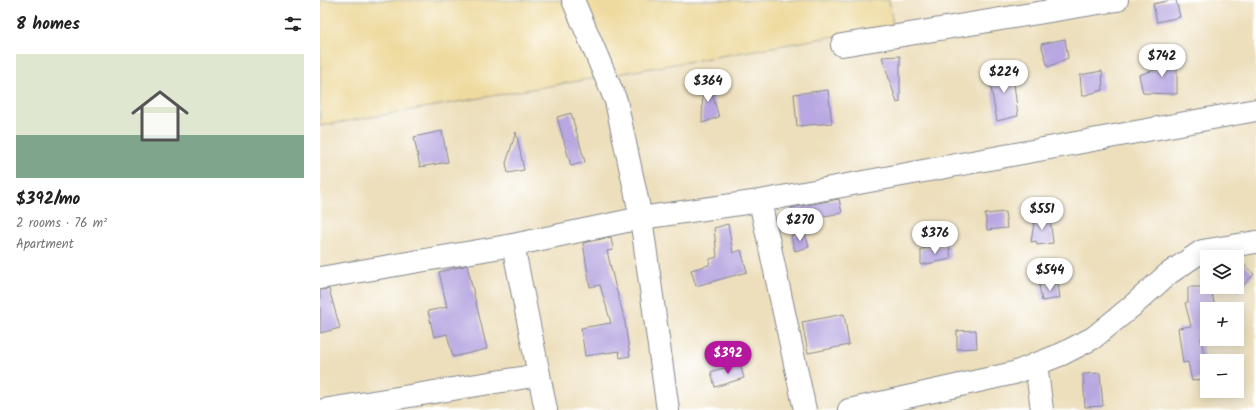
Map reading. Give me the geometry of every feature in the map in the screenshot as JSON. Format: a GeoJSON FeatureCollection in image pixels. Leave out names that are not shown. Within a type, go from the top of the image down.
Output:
{"type":"FeatureCollection","features":[{"type":"Feature","properties":{"kind":"street"},"geometry":{"type":"LineString","coordinates":[[574,0],[616,101],[641,218],[668,410]]}},
{"type":"Feature","properties":{"kind":"street"},"geometry":{"type":"LineString","coordinates":[[842,45],[1117,0]]}},
{"type":"Feature","properties":{"kind":"street"},"geometry":{"type":"LineString","coordinates":[[320,278],[513,245],[641,218],[760,201],[1256,110]]}},
{"type":"Feature","properties":{"kind":"street"},"geometry":{"type":"LineString","coordinates":[[760,201],[805,410]]}},
{"type":"Feature","properties":{"kind":"street"},"geometry":{"type":"LineString","coordinates":[[849,410],[1014,373],[1062,354],[1093,338],[1168,274],[1202,251],[1256,242]]}},
{"type":"Feature","properties":{"kind":"street"},"geometry":{"type":"LineString","coordinates":[[513,245],[546,410]]}},
{"type":"Feature","properties":{"kind":"street"},"geometry":{"type":"LineString","coordinates":[[1036,364],[1042,410]]}},
{"type":"Feature","properties":{"kind":"street"},"geometry":{"type":"LineString","coordinates":[[323,410],[539,376]]}},
{"type":"Feature","properties":{"kind":"sand"},"geometry":{"type":"Polygon","coordinates":[[[320,0],[889,0],[893,26],[320,126],[320,0]]]}},
{"type":"Feature","properties":{"kind":"building"},"geometry":{"type":"Polygon","coordinates":[[[1176,0],[1180,17],[1157,22],[1153,4],[1176,0]]]}},
{"type":"Feature","properties":{"kind":"building"},"geometry":{"type":"Polygon","coordinates":[[[1065,39],[1068,58],[1048,67],[1041,44],[1065,39]]]}},
{"type":"Feature","properties":{"kind":"building"},"geometry":{"type":"Polygon","coordinates":[[[1177,55],[1177,94],[1143,93],[1139,75],[1160,68],[1158,58],[1177,55]]]}},
{"type":"Feature","properties":{"kind":"building"},"geometry":{"type":"Polygon","coordinates":[[[900,56],[900,102],[897,103],[882,57],[900,56]]]}},
{"type":"Feature","properties":{"kind":"building"},"geometry":{"type":"Polygon","coordinates":[[[1012,68],[1018,116],[997,121],[988,71],[1012,68]]]}},
{"type":"Feature","properties":{"kind":"building"},"geometry":{"type":"Polygon","coordinates":[[[1102,71],[1103,90],[1082,96],[1080,75],[1102,71]]]}},
{"type":"Feature","properties":{"kind":"building"},"geometry":{"type":"Polygon","coordinates":[[[706,74],[719,117],[702,123],[703,75],[706,74]]]}},
{"type":"Feature","properties":{"kind":"building"},"geometry":{"type":"Polygon","coordinates":[[[828,90],[832,123],[797,126],[794,94],[828,90]]]}},
{"type":"Feature","properties":{"kind":"building"},"geometry":{"type":"Polygon","coordinates":[[[571,113],[585,162],[571,166],[557,117],[571,113]]]}},
{"type":"Feature","properties":{"kind":"building"},"geometry":{"type":"Polygon","coordinates":[[[442,131],[448,162],[420,167],[414,137],[442,131]]]}},
{"type":"Feature","properties":{"kind":"building"},"geometry":{"type":"Polygon","coordinates":[[[516,132],[524,170],[508,173],[506,163],[516,132]]]}},
{"type":"Feature","properties":{"kind":"building"},"geometry":{"type":"Polygon","coordinates":[[[839,199],[842,213],[794,221],[791,208],[839,199]]]}},
{"type":"Feature","properties":{"kind":"building"},"geometry":{"type":"Polygon","coordinates":[[[1005,212],[1007,228],[987,230],[985,214],[1005,212]]]}},
{"type":"Feature","properties":{"kind":"building"},"geometry":{"type":"Polygon","coordinates":[[[1035,216],[1050,218],[1053,243],[1037,245],[1036,241],[1031,242],[1035,216]]]}},
{"type":"Feature","properties":{"kind":"building"},"geometry":{"type":"Polygon","coordinates":[[[728,224],[733,253],[741,250],[747,272],[696,286],[691,270],[709,265],[710,259],[717,257],[714,228],[728,224]]]}},
{"type":"Feature","properties":{"kind":"building"},"geometry":{"type":"Polygon","coordinates":[[[805,232],[809,247],[795,251],[791,236],[805,232]]]}},
{"type":"Feature","properties":{"kind":"building"},"geometry":{"type":"Polygon","coordinates":[[[611,237],[613,250],[607,251],[624,317],[630,356],[620,358],[619,351],[585,356],[581,328],[611,323],[600,285],[590,287],[583,243],[611,237]]]}},
{"type":"Feature","properties":{"kind":"building"},"geometry":{"type":"Polygon","coordinates":[[[949,245],[951,259],[921,265],[921,249],[949,245]]]}},
{"type":"Feature","properties":{"kind":"building"},"geometry":{"type":"Polygon","coordinates":[[[467,265],[487,349],[453,357],[447,334],[434,337],[428,311],[447,307],[439,272],[467,265]]]}},
{"type":"Feature","properties":{"kind":"building"},"geometry":{"type":"Polygon","coordinates":[[[1244,265],[1254,274],[1244,285],[1244,265]]]}},
{"type":"Feature","properties":{"kind":"building"},"geometry":{"type":"Polygon","coordinates":[[[1058,283],[1060,298],[1042,301],[1039,285],[1058,283]]]}},
{"type":"Feature","properties":{"kind":"building"},"geometry":{"type":"Polygon","coordinates":[[[1188,287],[1200,287],[1200,294],[1212,294],[1214,302],[1200,302],[1200,346],[1202,346],[1204,354],[1200,354],[1200,379],[1192,381],[1188,362],[1183,363],[1178,328],[1191,326],[1185,303],[1188,302],[1188,287]]]}},
{"type":"Feature","properties":{"kind":"building"},"geometry":{"type":"Polygon","coordinates":[[[329,289],[340,328],[320,333],[320,290],[329,289]]]}},
{"type":"Feature","properties":{"kind":"building"},"geometry":{"type":"Polygon","coordinates":[[[844,314],[849,345],[808,353],[802,322],[844,314]]]}},
{"type":"Feature","properties":{"kind":"building"},"geometry":{"type":"Polygon","coordinates":[[[976,330],[977,348],[957,349],[957,331],[976,330]]]}},
{"type":"Feature","properties":{"kind":"building"},"geometry":{"type":"Polygon","coordinates":[[[740,363],[744,378],[715,387],[711,372],[740,363]]]}},
{"type":"Feature","properties":{"kind":"building"},"geometry":{"type":"Polygon","coordinates":[[[1100,373],[1103,406],[1085,407],[1083,374],[1100,373]]]}}]}
